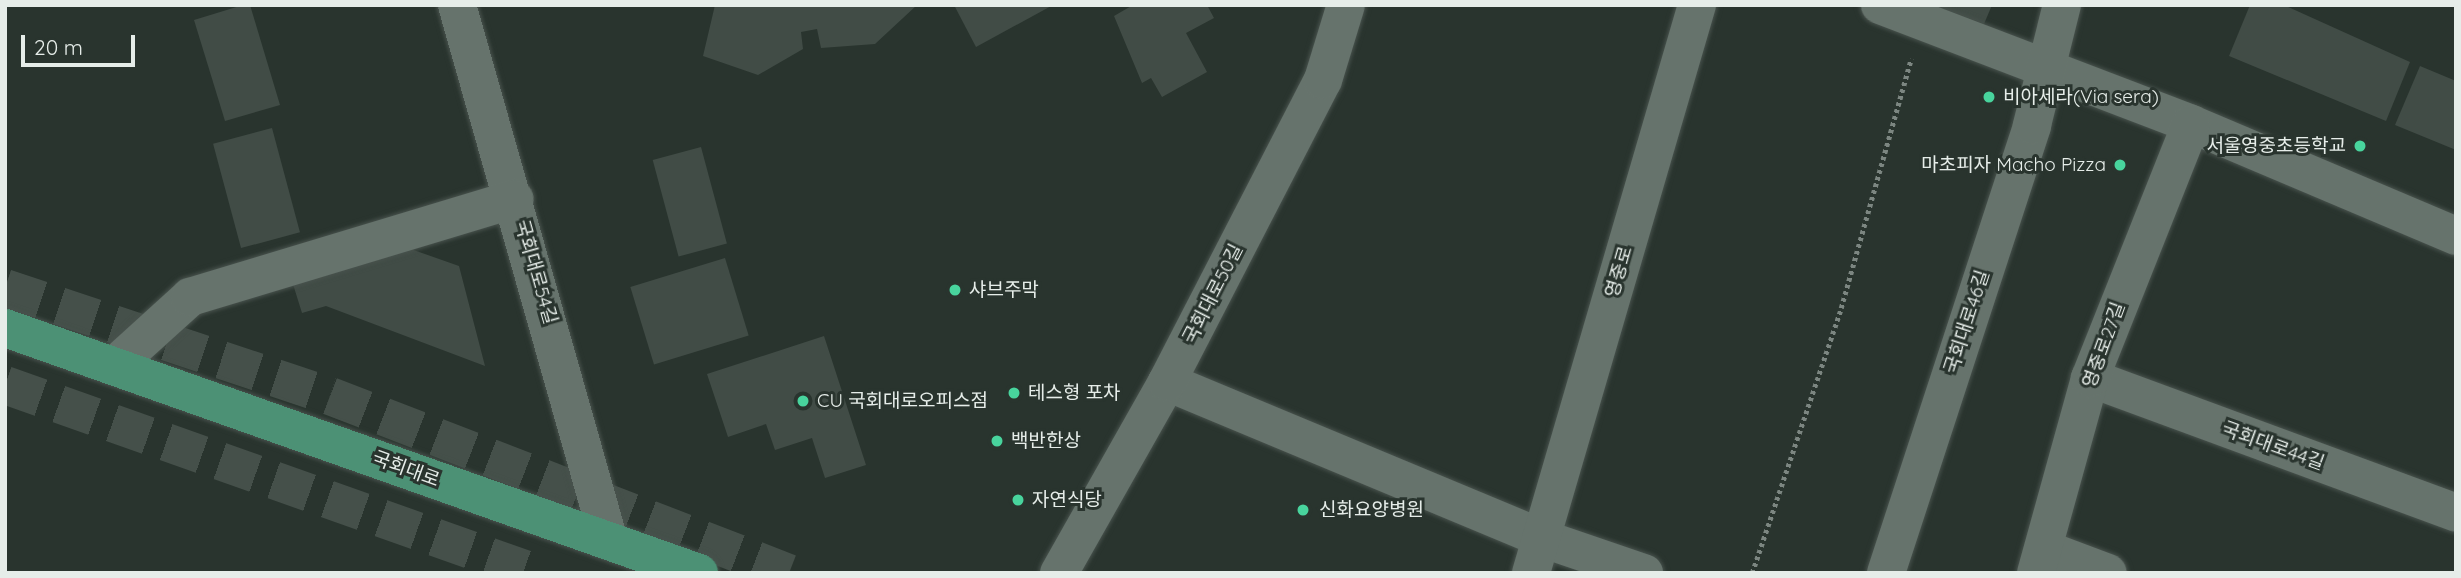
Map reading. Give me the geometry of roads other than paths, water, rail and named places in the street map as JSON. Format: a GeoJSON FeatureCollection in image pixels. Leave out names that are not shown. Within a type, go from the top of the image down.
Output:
{"type":"FeatureCollection","features":[{"type":"Feature","properties":{"kind":"main road","name":"국회대로"},"geometry":{"type":"LineString","coordinates":[[5,328],[699,573]]}},
{"type":"Feature","properties":{"kind":"street","name":"국회대로54길"},"geometry":{"type":"LineString","coordinates":[[457,5],[515,199],[609,541]]}},
{"type":"Feature","properties":{"kind":"street","name":"국회대로50길"},"geometry":{"type":"LineString","coordinates":[[1059,573],[1167,382],[1323,80],[1346,5]]}},
{"type":"Feature","properties":{"kind":"street","name":"영중로"},"geometry":{"type":"LineString","coordinates":[[1536,555],[1696,5]]}},
{"type":"Feature","properties":{"kind":"street"},"geometry":{"type":"LineString","coordinates":[[1880,5],[2190,124],[2456,236]]}},
{"type":"Feature","properties":{"kind":"street","name":"국회대로46길"},"geometry":{"type":"LineString","coordinates":[[1886,573],[2046,70],[2062,5]]}},
{"type":"Feature","properties":{"kind":"street","name":"영중로27길"},"geometry":{"type":"LineString","coordinates":[[2040,561],[2090,378],[2190,124]]}},
{"type":"Feature","properties":{"kind":"street"},"geometry":{"type":"LineString","coordinates":[[114,366],[190,298],[515,199]]}},
{"type":"Feature","properties":{"kind":"street","name":"국회대로44길"},"geometry":{"type":"LineString","coordinates":[[2090,378],[2456,513]]}},
{"type":"Feature","properties":{"kind":"street"},"geometry":{"type":"LineString","coordinates":[[1167,382],[1536,555],[1644,573]]}},
{"type":"Feature","properties":{"kind":"street"},"geometry":{"type":"LineString","coordinates":[[2040,561],[2108,573]]}},
{"type":"Feature","properties":{"kind":"tunnel"},"geometry":{"type":"LineString","coordinates":[[5,288],[330,396],[789,573]]}},
{"type":"Feature","properties":{"kind":"tunnel"},"geometry":{"type":"LineString","coordinates":[[5,385],[536,573]]}},
{"type":"Feature","properties":{"kind":"place","name":"비아세라(Via sera)"},"geometry":{"type":"Point","coordinates":[1989,97]}},
{"type":"Feature","properties":{"kind":"place","name":"서울영중초등학교"},"geometry":{"type":"Point","coordinates":[2360,146]}},
{"type":"Feature","properties":{"kind":"place","name":"마초피자 Macho Pizza"},"geometry":{"type":"Point","coordinates":[2120,165]}},
{"type":"Feature","properties":{"kind":"place","name":"샤브주막"},"geometry":{"type":"Point","coordinates":[955,290]}},
{"type":"Feature","properties":{"kind":"place","name":"테스형 포차"},"geometry":{"type":"Point","coordinates":[1014,393]}},
{"type":"Feature","properties":{"kind":"place","name":"CU 국회대로오피스점"},"geometry":{"type":"Point","coordinates":[803,401]}},
{"type":"Feature","properties":{"kind":"place","name":"백반한상"},"geometry":{"type":"Point","coordinates":[997,441]}},
{"type":"Feature","properties":{"kind":"place","name":"자연식당"},"geometry":{"type":"Point","coordinates":[1018,500]}},
{"type":"Feature","properties":{"kind":"place","name":"신화요양병원"},"geometry":{"type":"Point","coordinates":[1303,510]}}]}
